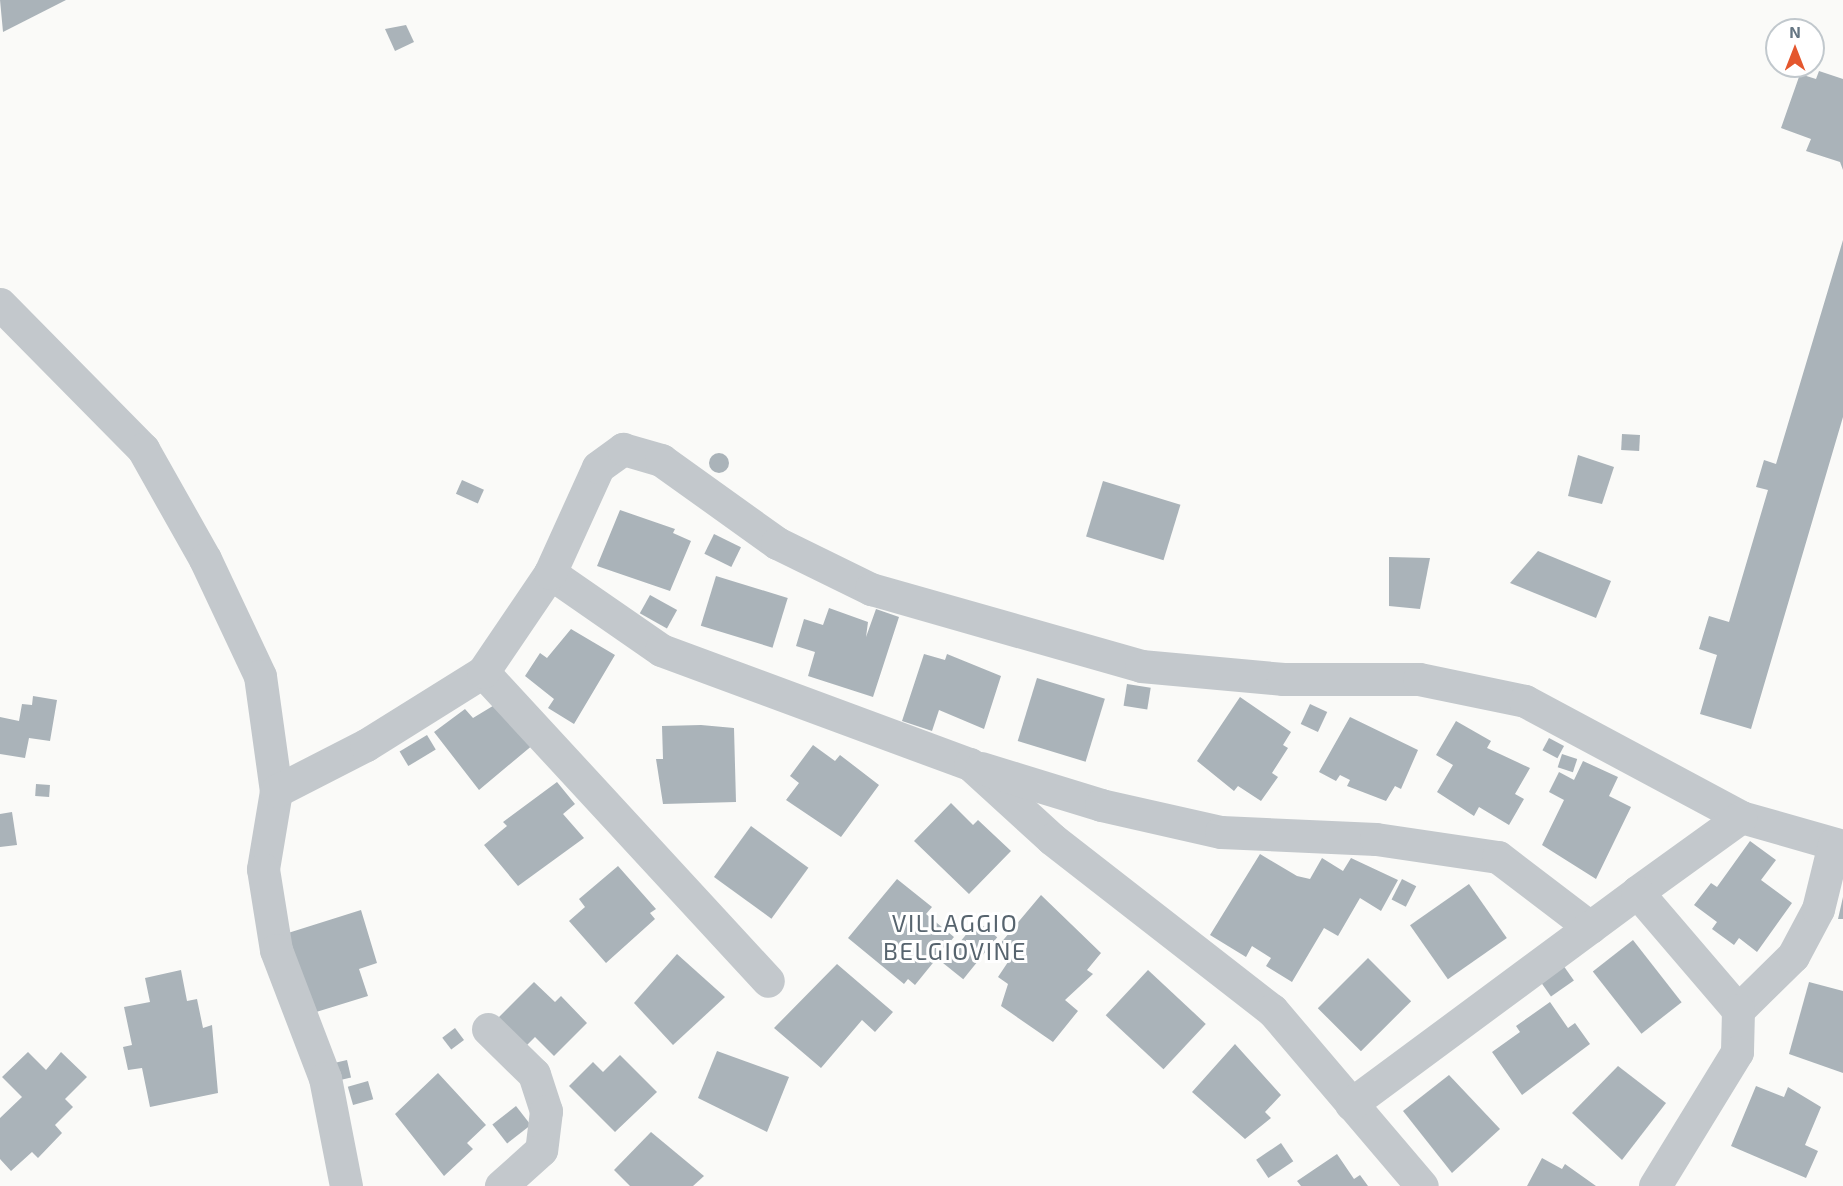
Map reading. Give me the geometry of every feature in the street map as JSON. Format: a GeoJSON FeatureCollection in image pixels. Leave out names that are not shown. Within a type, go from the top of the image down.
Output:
{"type":"FeatureCollection","features":[{"type":"Feature","properties":{"kind":"street"},"geometry":{"type":"LineString","coordinates":[[0,304],[143,449],[205,559],[260,676],[276,791],[263,869],[276,950],[325,1078],[346,1186]]}},
{"type":"Feature","properties":{"kind":"street"},"geometry":{"type":"LineString","coordinates":[[276,791],[366,745],[483,672],[550,573],[598,467],[623,449],[661,460],[777,543],[871,589],[1141,666],[1283,679],[1419,679],[1525,701],[1741,817],[1838,845],[1818,909],[1793,956],[1738,1010]]}},
{"type":"Feature","properties":{"kind":"street"},"geometry":{"type":"LineString","coordinates":[[550,573],[661,650],[970,765],[1101,805],[1221,832],[1376,839],[1498,857],[1590,927]]}},
{"type":"Feature","properties":{"kind":"street"},"geometry":{"type":"LineString","coordinates":[[483,672],[768,981]]}},
{"type":"Feature","properties":{"kind":"street"},"geometry":{"type":"LineString","coordinates":[[970,765],[1052,839],[1272,1010],[1422,1186]]}},
{"type":"Feature","properties":{"kind":"street"},"geometry":{"type":"LineString","coordinates":[[1351,1104],[1741,817]]}},
{"type":"Feature","properties":{"kind":"street"},"geometry":{"type":"LineString","coordinates":[[1637,892],[1738,1010],[1737,1052],[1655,1186]]}},
{"type":"Feature","properties":{"kind":"street"},"geometry":{"type":"LineString","coordinates":[[488,1029],[534,1074],[546,1111],[541,1150],[501,1186]]}},
{"type":"Feature","properties":{"kind":"building"},"geometry":{"type":"Polygon","coordinates":[[[0,0],[66,0],[3,32],[0,0]]]}},
{"type":"Feature","properties":{"kind":"building"},"geometry":{"type":"Polygon","coordinates":[[[406,25],[414,42],[395,51],[385,29],[406,25]]]}},
{"type":"Feature","properties":{"kind":"building"},"geometry":{"type":"Polygon","coordinates":[[[1825,73],[1843,79],[1843,170],[1840,162],[1806,151],[1811,139],[1781,128],[1799,78],[1825,78],[1825,73]]]}},
{"type":"Feature","properties":{"kind":"building"},"geometry":{"type":"Polygon","coordinates":[[[1843,240],[1843,417],[1751,729],[1700,714],[1717,655],[1699,649],[1709,616],[1729,622],[1768,490],[1756,487],[1764,460],[1776,464],[1843,240]]]}},
{"type":"Feature","properties":{"kind":"building"},"geometry":{"type":"Polygon","coordinates":[[[1622,434],[1640,435],[1639,451],[1621,450],[1622,434]]]}},
{"type":"Feature","properties":{"kind":"building"},"geometry":{"type":"Polygon","coordinates":[[[719,453],[726,456],[729,463],[726,470],[719,473],[712,470],[709,463],[712,456],[719,453]]]}},
{"type":"Feature","properties":{"kind":"building"},"geometry":{"type":"Polygon","coordinates":[[[1578,455],[1614,467],[1602,504],[1568,496],[1578,455]]]}},
{"type":"Feature","properties":{"kind":"building"},"geometry":{"type":"Polygon","coordinates":[[[462,480],[484,490],[478,503],[456,494],[462,480]]]}},
{"type":"Feature","properties":{"kind":"building"},"geometry":{"type":"Polygon","coordinates":[[[1103,481],[1180,505],[1164,560],[1086,536],[1103,481]]]}},
{"type":"Feature","properties":{"kind":"building"},"geometry":{"type":"Polygon","coordinates":[[[620,510],[675,529],[673,533],[691,541],[670,591],[597,566],[620,510]]]}},
{"type":"Feature","properties":{"kind":"building"},"geometry":{"type":"Polygon","coordinates":[[[714,534],[741,547],[731,567],[704,554],[714,534]]]}},
{"type":"Feature","properties":{"kind":"building"},"geometry":{"type":"Polygon","coordinates":[[[1538,551],[1611,581],[1596,618],[1510,583],[1538,551]]]}},
{"type":"Feature","properties":{"kind":"building"},"geometry":{"type":"Polygon","coordinates":[[[1389,557],[1430,558],[1420,609],[1389,606],[1389,557]]]}},
{"type":"Feature","properties":{"kind":"building"},"geometry":{"type":"Polygon","coordinates":[[[716,576],[788,598],[773,648],[701,626],[716,576]]]}},
{"type":"Feature","properties":{"kind":"building"},"geometry":{"type":"Polygon","coordinates":[[[650,595],[677,610],[667,628],[640,613],[650,595]]]}},
{"type":"Feature","properties":{"kind":"building"},"geometry":{"type":"Polygon","coordinates":[[[829,608],[868,622],[866,637],[876,609],[899,617],[873,697],[808,676],[815,652],[796,646],[804,619],[823,625],[829,608]]]}},
{"type":"Feature","properties":{"kind":"building"},"geometry":{"type":"Polygon","coordinates":[[[571,629],[615,655],[574,724],[548,708],[554,699],[525,676],[540,653],[547,658],[571,629]]]}},
{"type":"Feature","properties":{"kind":"building"},"geometry":{"type":"Polygon","coordinates":[[[924,654],[945,660],[947,654],[1001,676],[984,729],[939,710],[932,731],[902,721],[924,654]]]}},
{"type":"Feature","properties":{"kind":"building"},"geometry":{"type":"Polygon","coordinates":[[[1037,678],[1105,699],[1086,762],[1018,741],[1037,678]]]}},
{"type":"Feature","properties":{"kind":"building"},"geometry":{"type":"Polygon","coordinates":[[[1127,684],[1151,688],[1147,709],[1124,706],[1127,684]]]}},
{"type":"Feature","properties":{"kind":"building"},"geometry":{"type":"Polygon","coordinates":[[[33,696],[57,700],[50,741],[29,738],[25,758],[0,754],[0,717],[19,721],[22,704],[32,705],[33,696]]]}},
{"type":"Feature","properties":{"kind":"building"},"geometry":{"type":"Polygon","coordinates":[[[1240,697],[1291,732],[1283,745],[1288,748],[1272,773],[1278,777],[1261,801],[1238,786],[1234,791],[1197,761],[1240,697]]]}},
{"type":"Feature","properties":{"kind":"building"},"geometry":{"type":"Polygon","coordinates":[[[506,698],[540,739],[479,790],[434,732],[465,709],[473,718],[506,698]]]}},
{"type":"Feature","properties":{"kind":"building"},"geometry":{"type":"Polygon","coordinates":[[[1310,704],[1327,712],[1318,732],[1301,724],[1310,704]]]}},
{"type":"Feature","properties":{"kind":"building"},"geometry":{"type":"Polygon","coordinates":[[[1350,717],[1418,750],[1401,789],[1395,786],[1386,801],[1347,786],[1350,780],[1340,775],[1336,781],[1319,772],[1350,717]]]}},
{"type":"Feature","properties":{"kind":"building"},"geometry":{"type":"Polygon","coordinates":[[[1456,721],[1491,741],[1487,748],[1530,768],[1515,794],[1524,799],[1509,825],[1479,807],[1474,816],[1437,792],[1453,765],[1436,755],[1456,721]]]}},
{"type":"Feature","properties":{"kind":"building"},"geometry":{"type":"Polygon","coordinates":[[[701,725],[734,728],[736,802],[663,804],[656,759],[663,759],[662,726],[701,725]]]}},
{"type":"Feature","properties":{"kind":"building"},"geometry":{"type":"Polygon","coordinates":[[[427,735],[436,750],[408,766],[400,751],[427,735]]]}},
{"type":"Feature","properties":{"kind":"building"},"geometry":{"type":"Polygon","coordinates":[[[1549,738],[1564,746],[1557,758],[1542,750],[1549,738]]]}},
{"type":"Feature","properties":{"kind":"building"},"geometry":{"type":"Polygon","coordinates":[[[813,745],[835,761],[840,755],[879,785],[841,837],[786,800],[799,783],[790,776],[813,745]]]}},
{"type":"Feature","properties":{"kind":"building"},"geometry":{"type":"Polygon","coordinates":[[[1562,754],[1577,759],[1573,772],[1558,767],[1562,754]]]}},
{"type":"Feature","properties":{"kind":"building"},"geometry":{"type":"Polygon","coordinates":[[[1583,761],[1618,777],[1609,796],[1631,807],[1596,879],[1542,845],[1564,800],[1549,792],[1559,772],[1574,780],[1583,761]]]}},
{"type":"Feature","properties":{"kind":"building"},"geometry":{"type":"Polygon","coordinates":[[[557,782],[575,804],[563,814],[584,838],[518,886],[484,845],[507,826],[503,822],[557,782]]]}},
{"type":"Feature","properties":{"kind":"building"},"geometry":{"type":"Polygon","coordinates":[[[36,784],[50,785],[49,797],[35,796],[36,784]]]}},
{"type":"Feature","properties":{"kind":"building"},"geometry":{"type":"Polygon","coordinates":[[[951,803],[973,825],[978,820],[1011,851],[969,894],[914,841],[951,803]]]}},
{"type":"Feature","properties":{"kind":"building"},"geometry":{"type":"Polygon","coordinates":[[[12,812],[17,845],[0,847],[0,814],[12,812]]]}},
{"type":"Feature","properties":{"kind":"building"},"geometry":{"type":"Polygon","coordinates":[[[751,826],[808,868],[771,919],[714,877],[751,826]]]}},
{"type":"Feature","properties":{"kind":"building"},"geometry":{"type":"Polygon","coordinates":[[[1750,841],[1776,860],[1761,880],[1792,903],[1757,952],[1739,938],[1734,945],[1712,929],[1717,922],[1694,905],[1711,883],[1717,887],[1750,841]]]}},
{"type":"Feature","properties":{"kind":"building"},"geometry":{"type":"Polygon","coordinates":[[[1260,854],[1297,876],[1310,879],[1322,858],[1343,871],[1351,858],[1398,880],[1381,911],[1360,898],[1338,936],[1324,928],[1292,982],[1266,966],[1271,958],[1252,946],[1246,957],[1210,935],[1260,854]]]}},
{"type":"Feature","properties":{"kind":"building"},"geometry":{"type":"Polygon","coordinates":[[[618,866],[656,909],[650,913],[655,919],[606,963],[569,921],[585,907],[579,899],[618,866]]]}},
{"type":"Feature","properties":{"kind":"building"},"geometry":{"type":"Polygon","coordinates":[[[897,879],[932,907],[926,914],[954,937],[915,985],[908,979],[904,984],[848,938],[897,879]]]}},
{"type":"Feature","properties":{"kind":"building"},"geometry":{"type":"Polygon","coordinates":[[[1402,879],[1416,886],[1406,907],[1392,899],[1402,879]]]}},
{"type":"Feature","properties":{"kind":"building"},"geometry":{"type":"Polygon","coordinates":[[[1469,884],[1507,938],[1448,979],[1410,925],[1469,884]]]}},
{"type":"Feature","properties":{"kind":"building"},"geometry":{"type":"Polygon","coordinates":[[[1041,895],[1101,953],[1087,970],[1093,974],[1065,1000],[1078,1011],[1053,1042],[1001,1006],[1008,984],[998,977],[1012,956],[999,945],[1041,895]]]}},
{"type":"Feature","properties":{"kind":"building"},"geometry":{"type":"Polygon","coordinates":[[[1843,897],[1843,919],[1838,919],[1843,897]]]}},
{"type":"Feature","properties":{"kind":"building"},"geometry":{"type":"Polygon","coordinates":[[[361,910],[377,963],[359,969],[368,996],[313,1013],[288,933],[361,910]]]}},
{"type":"Feature","properties":{"kind":"building"},"geometry":{"type":"Polygon","coordinates":[[[977,921],[997,937],[963,979],[943,963],[977,921]]]}},
{"type":"Feature","properties":{"kind":"building"},"geometry":{"type":"Polygon","coordinates":[[[1633,940],[1682,1002],[1641,1034],[1593,971],[1633,940]]]}},
{"type":"Feature","properties":{"kind":"building"},"geometry":{"type":"Polygon","coordinates":[[[677,954],[725,997],[673,1045],[634,1003],[677,954]]]}},
{"type":"Feature","properties":{"kind":"building"},"geometry":{"type":"Polygon","coordinates":[[[1368,958],[1411,1001],[1361,1051],[1318,1008],[1368,958]]]}},
{"type":"Feature","properties":{"kind":"building"},"geometry":{"type":"Polygon","coordinates":[[[837,964],[893,1012],[875,1032],[862,1020],[821,1068],[774,1028],[837,964]]]}},
{"type":"Feature","properties":{"kind":"building"},"geometry":{"type":"Polygon","coordinates":[[[1563,965],[1574,981],[1551,997],[1540,981],[1563,965]]]}},
{"type":"Feature","properties":{"kind":"building"},"geometry":{"type":"Polygon","coordinates":[[[181,970],[187,1001],[197,999],[203,1028],[212,1025],[218,1093],[150,1107],[142,1068],[128,1070],[123,1047],[132,1045],[124,1007],[150,1002],[145,978],[181,970]]]}},
{"type":"Feature","properties":{"kind":"building"},"geometry":{"type":"Polygon","coordinates":[[[1148,970],[1206,1024],[1163,1069],[1106,1015],[1148,970]]]}},
{"type":"Feature","properties":{"kind":"building"},"geometry":{"type":"Polygon","coordinates":[[[534,982],[555,1002],[561,996],[587,1023],[554,1056],[535,1037],[526,1046],[498,1018],[534,982]]]}},
{"type":"Feature","properties":{"kind":"building"},"geometry":{"type":"Polygon","coordinates":[[[1809,982],[1843,991],[1843,1073],[1789,1054],[1809,982]]]}},
{"type":"Feature","properties":{"kind":"building"},"geometry":{"type":"Polygon","coordinates":[[[1550,1002],[1568,1028],[1575,1023],[1590,1044],[1522,1095],[1492,1052],[1520,1032],[1516,1026],[1550,1002]]]}},
{"type":"Feature","properties":{"kind":"building"},"geometry":{"type":"Polygon","coordinates":[[[455,1028],[464,1040],[451,1050],[442,1038],[455,1028]]]}},
{"type":"Feature","properties":{"kind":"building"},"geometry":{"type":"Polygon","coordinates":[[[1235,1044],[1281,1095],[1265,1112],[1271,1118],[1245,1139],[1192,1092],[1235,1044]]]}},
{"type":"Feature","properties":{"kind":"building"},"geometry":{"type":"Polygon","coordinates":[[[717,1051],[789,1077],[767,1132],[698,1098],[717,1051]]]}},
{"type":"Feature","properties":{"kind":"building"},"geometry":{"type":"Polygon","coordinates":[[[28,1052],[46,1070],[61,1052],[87,1077],[65,1099],[73,1107],[55,1125],[62,1133],[38,1158],[32,1152],[11,1171],[0,1159],[0,1118],[22,1097],[2,1077],[28,1052]]]}},
{"type":"Feature","properties":{"kind":"building"},"geometry":{"type":"Polygon","coordinates":[[[620,1055],[657,1092],[615,1132],[569,1086],[593,1062],[603,1072],[620,1055]]]}},
{"type":"Feature","properties":{"kind":"building"},"geometry":{"type":"Polygon","coordinates":[[[347,1060],[351,1078],[339,1080],[335,1063],[347,1060]]]}},
{"type":"Feature","properties":{"kind":"building"},"geometry":{"type":"Polygon","coordinates":[[[1618,1066],[1666,1103],[1622,1160],[1572,1113],[1618,1066]]]}},
{"type":"Feature","properties":{"kind":"building"},"geometry":{"type":"Polygon","coordinates":[[[438,1073],[486,1125],[467,1143],[473,1149],[444,1176],[395,1114],[438,1073]]]}},
{"type":"Feature","properties":{"kind":"building"},"geometry":{"type":"Polygon","coordinates":[[[1449,1075],[1500,1129],[1452,1173],[1403,1111],[1449,1075]]]}},
{"type":"Feature","properties":{"kind":"building"},"geometry":{"type":"Polygon","coordinates":[[[368,1081],[373,1099],[353,1105],[348,1087],[368,1081]]]}},
{"type":"Feature","properties":{"kind":"building"},"geometry":{"type":"Polygon","coordinates":[[[1756,1086],[1784,1097],[1788,1087],[1821,1107],[1805,1145],[1818,1151],[1806,1178],[1731,1146],[1756,1086]]]}},
{"type":"Feature","properties":{"kind":"building"},"geometry":{"type":"Polygon","coordinates":[[[516,1106],[531,1125],[507,1143],[492,1124],[516,1106]]]}},
{"type":"Feature","properties":{"kind":"building"},"geometry":{"type":"Polygon","coordinates":[[[651,1132],[704,1176],[693,1186],[630,1186],[614,1170],[651,1132]]]}},
{"type":"Feature","properties":{"kind":"building"},"geometry":{"type":"Polygon","coordinates":[[[1281,1143],[1293,1161],[1268,1178],[1256,1160],[1281,1143]]]}},
{"type":"Feature","properties":{"kind":"building"},"geometry":{"type":"Polygon","coordinates":[[[1337,1154],[1354,1179],[1360,1175],[1368,1186],[1301,1186],[1297,1181],[1337,1154]]]}},
{"type":"Feature","properties":{"kind":"building"},"geometry":{"type":"Polygon","coordinates":[[[1542,1158],[1562,1169],[1565,1164],[1596,1186],[1527,1186],[1542,1158]]]}},
{"type":"Feature","properties":{"kind":"district","name":"VILLAGGIO BELGIOVINE"},"geometry":{"type":"Point","coordinates":[955,937]}}]}
